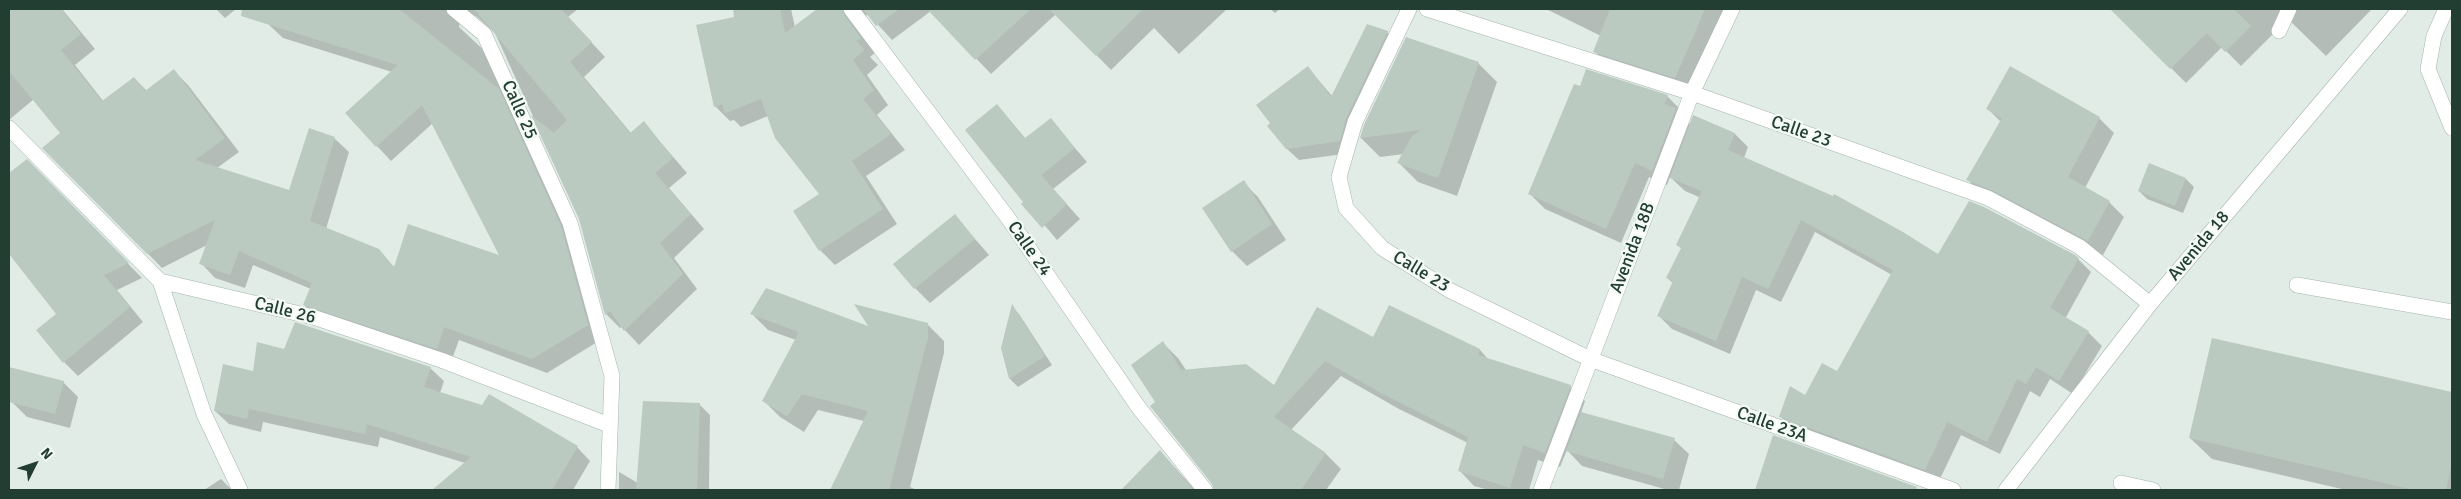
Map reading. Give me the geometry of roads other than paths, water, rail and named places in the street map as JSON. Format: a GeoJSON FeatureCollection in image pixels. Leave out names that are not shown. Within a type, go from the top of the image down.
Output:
{"type":"FeatureCollection","features":[{"type":"Feature","properties":{"kind":"street","name":"Calle 25"},"geometry":{"type":"LineString","coordinates":[[454,9],[484,34],[570,223],[612,376],[608,490]]}},
{"type":"Feature","properties":{"kind":"street","name":"Calle 24"},"geometry":{"type":"LineString","coordinates":[[851,9],[1008,218],[1139,408],[1205,490]]}},
{"type":"Feature","properties":{"kind":"street","name":"Calle 23"},"geometry":{"type":"LineString","coordinates":[[1409,9],[1355,122],[1339,177],[1346,208],[1382,248],[1449,290],[1590,359]]}},
{"type":"Feature","properties":{"kind":"street","name":"Calle 23"},"geometry":{"type":"LineString","coordinates":[[1427,9],[1692,93],[1988,198],[2080,247],[2150,304]]}},
{"type":"Feature","properties":{"kind":"street","name":"Avenida 18B"},"geometry":{"type":"LineString","coordinates":[[1541,490],[1692,93],[1732,9]]}},
{"type":"Feature","properties":{"kind":"street"},"geometry":{"type":"LineString","coordinates":[[2279,31],[2289,9]]}},
{"type":"Feature","properties":{"kind":"street","name":"Avenida 18"},"geometry":{"type":"LineString","coordinates":[[2006,490],[2150,304],[2400,9]]}},
{"type":"Feature","properties":{"kind":"street"},"geometry":{"type":"LineString","coordinates":[[2446,9],[2434,36],[2428,69],[2452,128]]}},
{"type":"Feature","properties":{"kind":"street"},"geometry":{"type":"LineString","coordinates":[[9,128],[160,280],[204,414],[240,490]]}},
{"type":"Feature","properties":{"kind":"street","name":"Calle 26"},"geometry":{"type":"LineString","coordinates":[[160,280],[313,317],[441,360],[609,425]]}},
{"type":"Feature","properties":{"kind":"street"},"geometry":{"type":"LineString","coordinates":[[2297,285],[2452,312]]}},
{"type":"Feature","properties":{"kind":"street","name":"Calle 23A"},"geometry":{"type":"LineString","coordinates":[[1590,359],[1953,490]]}},
{"type":"Feature","properties":{"kind":"street"},"geometry":{"type":"LineString","coordinates":[[2121,483],[2154,490]]}}]}
